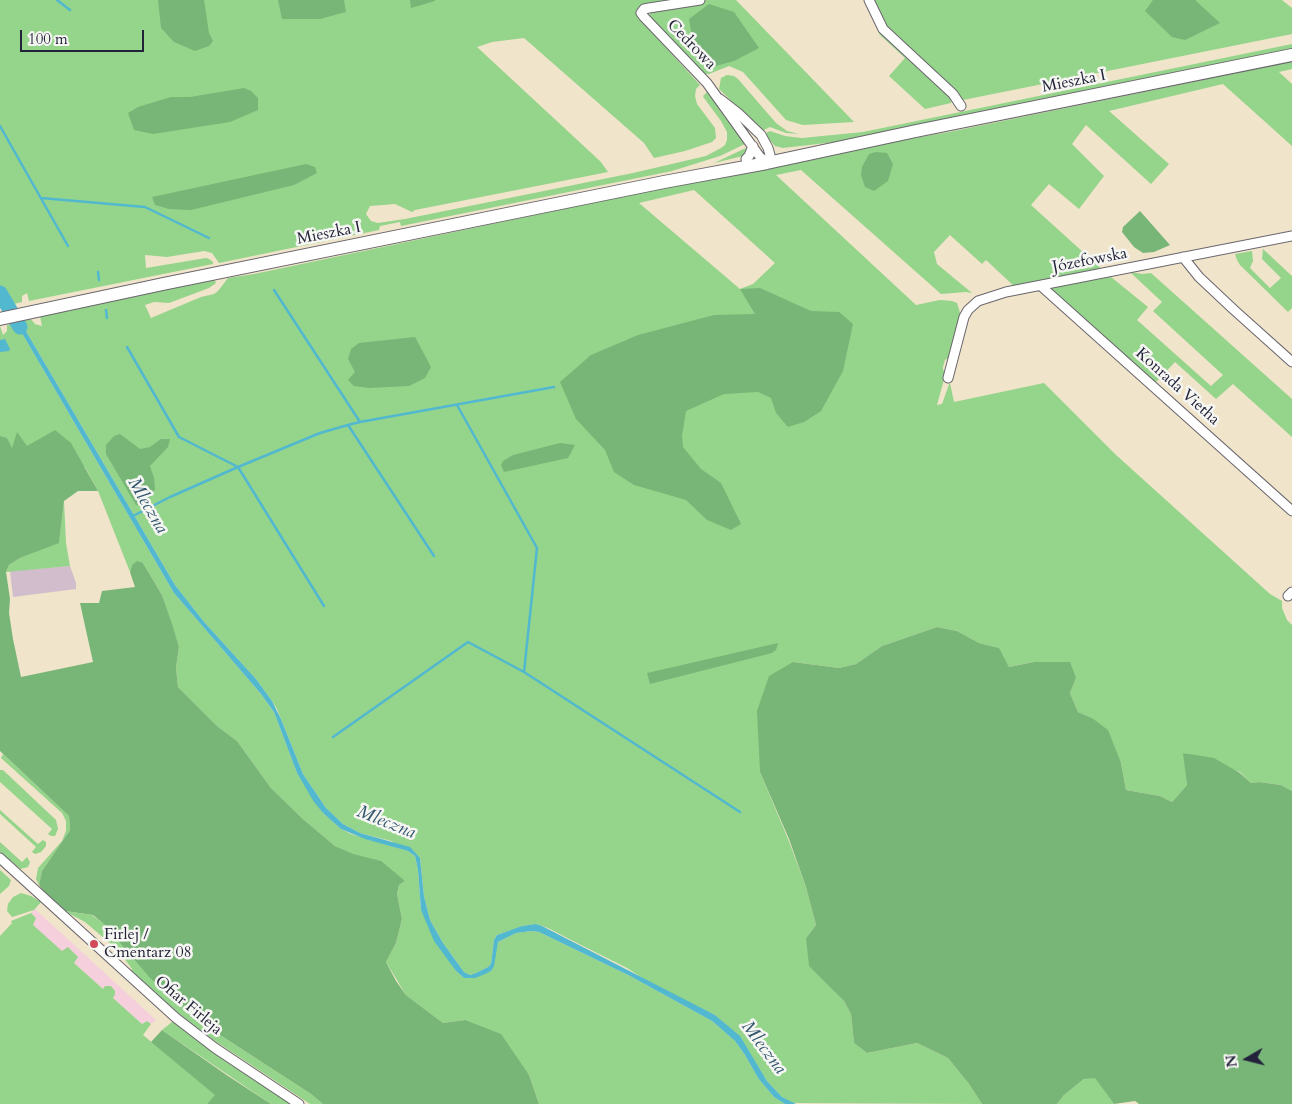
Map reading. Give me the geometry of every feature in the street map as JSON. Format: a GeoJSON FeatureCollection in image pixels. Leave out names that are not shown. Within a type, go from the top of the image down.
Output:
{"type":"FeatureCollection","features":[{"type":"Feature","properties":{"kind":"street","name":"Cedrowa"},"geometry":{"type":"LineString","coordinates":[[700,0],[644,9],[641,12],[707,83],[763,155],[768,148],[761,135],[720,99]]}},
{"type":"Feature","properties":{"kind":"street"},"geometry":{"type":"LineString","coordinates":[[869,0],[883,29],[953,94],[961,106]]}},
{"type":"Feature","properties":{"kind":"street","name":"Mieszka I"},"geometry":{"type":"LineString","coordinates":[[664,182],[725,163],[763,155],[823,144],[863,142],[1292,55]]}},
{"type":"Feature","properties":{"kind":"street","name":"Mieszka I"},"geometry":{"type":"LineString","coordinates":[[0,319],[664,182],[763,155]]}},
{"type":"Feature","properties":{"kind":"street","name":"Józefowska"},"geometry":{"type":"LineString","coordinates":[[948,378],[964,317],[972,306],[983,299],[1292,236]]}},
{"type":"Feature","properties":{"kind":"street"},"geometry":{"type":"LineString","coordinates":[[1183,257],[1199,277],[1232,309],[1292,362]]}},
{"type":"Feature","properties":{"kind":"street","name":"Konrada Vietha"},"geometry":{"type":"LineString","coordinates":[[1041,286],[1292,511]]}},
{"type":"Feature","properties":{"kind":"street","name":"Ofiar Firleja"},"geometry":{"type":"LineString","coordinates":[[0,858],[176,1018],[216,1048],[299,1104]]}},
{"type":"Feature","properties":{"kind":"shaded area"},"geometry":{"type":"Polygon","coordinates":[[[70,566],[76,583],[76,589],[13,597],[10,571],[70,566]]]}},
{"type":"Feature","properties":{"kind":"shaded area"},"geometry":{"type":"Polygon","coordinates":[[[35,909],[156,1020],[151,1024],[147,1021],[142,1024],[32,925],[36,918],[31,913],[35,909]]]}},
{"type":"Feature","properties":{"kind":"green space"},"geometry":{"type":"Polygon","coordinates":[[[0,0],[736,0],[854,122],[803,125],[786,120],[743,72],[729,66],[709,74],[704,74],[649,16],[651,11],[639,9],[637,16],[700,85],[696,89],[695,96],[697,104],[715,128],[716,138],[712,142],[654,158],[644,143],[524,38],[492,42],[477,47],[601,162],[608,172],[412,212],[395,204],[370,206],[366,214],[371,221],[378,223],[405,219],[633,173],[706,156],[725,145],[727,140],[727,132],[721,121],[703,96],[707,92],[747,143],[720,156],[672,171],[401,226],[400,222],[380,226],[379,230],[219,263],[212,253],[204,251],[167,257],[145,255],[146,268],[206,258],[213,262],[213,264],[29,301],[27,293],[22,296],[22,302],[10,305],[0,287],[0,0]]]}},
{"type":"Feature","properties":{"kind":"green space"},"geometry":{"type":"Polygon","coordinates":[[[158,0],[204,0],[209,33],[213,41],[209,46],[195,51],[174,42],[161,28],[158,0]]]}},
{"type":"Feature","properties":{"kind":"green space"},"geometry":{"type":"Polygon","coordinates":[[[278,0],[344,0],[346,12],[320,19],[282,19],[278,0]]]}},
{"type":"Feature","properties":{"kind":"green space"},"geometry":{"type":"Polygon","coordinates":[[[410,0],[435,0],[435,1],[411,8],[410,0]]]}},
{"type":"Feature","properties":{"kind":"green space"},"geometry":{"type":"Polygon","coordinates":[[[874,0],[1282,0],[1292,8],[1292,34],[963,100],[884,25],[874,0]]]}},
{"type":"Feature","properties":{"kind":"green space"},"geometry":{"type":"Polygon","coordinates":[[[1153,0],[1195,0],[1220,23],[1185,40],[1172,37],[1145,11],[1153,0]]]}},
{"type":"Feature","properties":{"kind":"green space"},"geometry":{"type":"Polygon","coordinates":[[[709,4],[734,12],[759,48],[734,61],[712,67],[694,48],[689,19],[709,4]]]}},
{"type":"Feature","properties":{"kind":"green space"},"geometry":{"type":"Polygon","coordinates":[[[881,31],[952,99],[951,103],[925,109],[889,76],[905,58],[879,34],[881,31]]]}},
{"type":"Feature","properties":{"kind":"green space"},"geometry":{"type":"Polygon","coordinates":[[[1292,44],[1292,49],[844,141],[783,148],[775,146],[764,134],[770,131],[785,136],[802,138],[863,132],[1292,44]]]}},
{"type":"Feature","properties":{"kind":"green space"},"geometry":{"type":"Polygon","coordinates":[[[1292,60],[1292,69],[1279,72],[1292,84],[1292,146],[1223,84],[1109,111],[1169,164],[1151,184],[1086,125],[1072,144],[1104,176],[1079,209],[1049,184],[1031,205],[1105,272],[1015,287],[986,260],[982,264],[950,235],[934,252],[937,264],[972,293],[941,294],[801,170],[776,175],[916,305],[940,300],[957,303],[961,316],[948,358],[945,360],[943,367],[943,370],[946,372],[937,405],[942,404],[952,376],[950,383],[954,402],[1044,383],[1115,454],[1270,594],[1282,601],[1282,608],[1287,620],[1292,625],[1292,791],[1281,785],[1259,782],[1251,783],[1240,772],[1184,753],[1187,785],[1172,802],[1160,796],[1126,790],[1121,763],[1092,718],[1078,712],[1070,693],[1076,678],[1034,662],[1009,667],[998,648],[979,643],[957,631],[937,627],[882,646],[856,664],[839,668],[793,662],[760,772],[806,887],[816,925],[806,938],[830,986],[844,1001],[851,1014],[854,1043],[867,1053],[917,1043],[948,1058],[982,1104],[792,1103],[782,1097],[767,1081],[739,1036],[715,1015],[655,986],[627,968],[548,928],[536,924],[523,926],[497,935],[494,940],[491,964],[470,975],[464,972],[443,943],[430,920],[424,896],[420,858],[391,841],[360,833],[343,824],[326,808],[303,774],[272,701],[256,679],[205,623],[175,585],[20,321],[31,319],[35,324],[42,326],[40,316],[214,279],[216,283],[209,288],[169,303],[154,302],[145,305],[151,318],[201,297],[214,294],[228,278],[1222,76],[1292,60]],[[694,190],[639,203],[740,289],[753,284],[775,263],[694,190]]]}},
{"type":"Feature","properties":{"kind":"green space"},"geometry":{"type":"Polygon","coordinates":[[[727,75],[738,79],[776,123],[787,131],[799,134],[786,133],[770,127],[762,131],[719,89],[721,78],[727,75]]]}},
{"type":"Feature","properties":{"kind":"green space"},"geometry":{"type":"Polygon","coordinates":[[[244,88],[251,91],[258,98],[258,110],[230,122],[153,134],[134,130],[128,113],[138,107],[171,97],[190,97],[244,88]]]}},
{"type":"Feature","properties":{"kind":"green space"},"geometry":{"type":"Polygon","coordinates":[[[748,147],[748,152],[743,156],[714,163],[748,147]]]}},
{"type":"Feature","properties":{"kind":"green space"},"geometry":{"type":"Polygon","coordinates":[[[876,152],[887,153],[893,164],[888,181],[874,191],[865,187],[861,175],[862,167],[869,154],[876,152]]]}},
{"type":"Feature","properties":{"kind":"green space"},"geometry":{"type":"Polygon","coordinates":[[[306,164],[315,167],[317,173],[294,185],[191,210],[169,209],[155,205],[152,197],[306,164]]]}},
{"type":"Feature","properties":{"kind":"green space"},"geometry":{"type":"Polygon","coordinates":[[[1140,211],[1170,245],[1154,252],[1143,253],[1134,247],[1122,232],[1123,227],[1140,211]]]}},
{"type":"Feature","properties":{"kind":"green space"},"geometry":{"type":"Polygon","coordinates":[[[1263,249],[1292,276],[1292,308],[1288,312],[1240,265],[1235,254],[1252,251],[1253,261],[1250,268],[1270,288],[1281,278],[1262,259],[1263,249]]]}},
{"type":"Feature","properties":{"kind":"green space"},"geometry":{"type":"Polygon","coordinates":[[[1130,272],[1151,273],[1292,399],[1292,437],[1233,384],[1216,399],[1175,362],[1154,382],[1051,289],[1051,287],[1111,277],[1148,307],[1137,320],[1211,386],[1223,375],[1153,311],[1162,302],[1130,272]]]}},
{"type":"Feature","properties":{"kind":"green space"},"geometry":{"type":"Polygon","coordinates":[[[760,288],[811,311],[839,312],[853,324],[843,371],[821,411],[804,422],[788,427],[776,413],[771,398],[758,392],[724,394],[686,411],[682,436],[683,447],[701,469],[721,483],[741,524],[731,530],[707,520],[686,500],[634,485],[614,472],[605,450],[576,419],[560,382],[591,355],[638,335],[714,315],[755,314],[740,289],[760,288]]]}},
{"type":"Feature","properties":{"kind":"green space"},"geometry":{"type":"Polygon","coordinates":[[[16,323],[174,593],[261,694],[274,712],[297,773],[324,814],[341,829],[351,834],[408,851],[415,856],[421,910],[456,971],[464,978],[491,971],[498,942],[516,933],[539,932],[630,976],[712,1021],[735,1041],[758,1078],[774,1097],[785,1104],[539,1104],[529,1075],[465,1020],[443,1023],[406,995],[386,962],[396,943],[402,919],[397,894],[399,885],[405,881],[335,846],[303,819],[271,788],[237,741],[217,726],[178,687],[176,668],[179,647],[162,595],[143,563],[132,565],[130,572],[98,491],[85,467],[26,446],[12,448],[0,436],[0,326],[3,335],[7,331],[7,325],[16,323]]]}},
{"type":"Feature","properties":{"kind":"green space"},"geometry":{"type":"Polygon","coordinates":[[[415,337],[431,367],[425,378],[409,386],[369,388],[354,386],[348,380],[355,372],[348,359],[351,349],[359,343],[415,337]]]}},
{"type":"Feature","properties":{"kind":"green space"},"geometry":{"type":"Polygon","coordinates":[[[55,430],[71,443],[98,491],[78,491],[64,501],[59,543],[20,558],[9,565],[6,572],[10,599],[9,613],[21,677],[93,662],[80,603],[99,603],[102,591],[135,587],[130,572],[132,565],[137,561],[143,563],[162,595],[179,647],[176,668],[178,687],[217,726],[237,741],[271,788],[303,819],[335,846],[353,854],[381,861],[405,881],[399,885],[397,894],[402,919],[396,943],[386,962],[396,981],[406,995],[443,1023],[465,1020],[501,1034],[529,1075],[539,1104],[323,1104],[311,1094],[197,1020],[150,978],[105,925],[93,915],[65,911],[46,895],[39,885],[42,871],[70,830],[69,816],[0,751],[0,436],[7,438],[12,448],[17,432],[27,446],[55,430]]]}},
{"type":"Feature","properties":{"kind":"green space"},"geometry":{"type":"Polygon","coordinates":[[[120,434],[140,449],[150,447],[161,439],[170,439],[168,447],[150,466],[155,489],[150,498],[140,505],[136,505],[106,454],[106,445],[114,436],[120,434]]]}},
{"type":"Feature","properties":{"kind":"green space"},"geometry":{"type":"Polygon","coordinates":[[[560,443],[575,445],[568,458],[504,472],[501,465],[503,461],[513,455],[560,443]]]}},
{"type":"Feature","properties":{"kind":"green space"},"geometry":{"type":"Polygon","coordinates":[[[64,501],[66,543],[70,566],[6,572],[9,565],[20,558],[59,542],[64,501]]]}},
{"type":"Feature","properties":{"kind":"green space"},"geometry":{"type":"Polygon","coordinates":[[[937,627],[957,631],[979,643],[999,648],[1009,667],[1034,662],[1070,662],[1076,678],[1070,693],[1078,712],[1092,718],[1108,730],[1121,763],[1126,790],[1160,796],[1172,802],[1187,785],[1183,753],[1214,758],[1240,773],[1251,783],[1259,782],[1281,785],[1292,791],[1292,1104],[1139,1104],[1135,1101],[1114,1104],[1095,1078],[1084,1079],[1064,1095],[1057,1104],[982,1104],[948,1058],[917,1043],[867,1053],[854,1043],[851,1014],[844,1001],[809,966],[806,938],[816,925],[806,887],[789,839],[760,772],[757,711],[769,676],[793,662],[839,668],[856,664],[882,646],[937,627]]]}},
{"type":"Feature","properties":{"kind":"green space"},"geometry":{"type":"Polygon","coordinates":[[[778,643],[776,650],[772,653],[650,684],[647,673],[778,643]]]}},
{"type":"Feature","properties":{"kind":"green space"},"geometry":{"type":"Polygon","coordinates":[[[3,754],[69,816],[70,830],[42,871],[39,885],[36,879],[38,868],[62,841],[66,831],[66,821],[62,813],[1,758],[3,754]]]}},
{"type":"Feature","properties":{"kind":"green space"},"geometry":{"type":"Polygon","coordinates":[[[0,770],[3,770],[56,820],[58,829],[55,836],[48,834],[52,829],[0,782],[0,770]]]}},
{"type":"Feature","properties":{"kind":"green space"},"geometry":{"type":"Polygon","coordinates":[[[0,810],[38,844],[43,840],[46,842],[46,846],[41,852],[35,854],[32,852],[36,847],[0,814],[0,810]]]}},
{"type":"Feature","properties":{"kind":"green space"},"geometry":{"type":"Polygon","coordinates":[[[0,842],[22,862],[27,857],[30,862],[28,867],[20,869],[0,852],[0,842]]]}},
{"type":"Feature","properties":{"kind":"green space"},"geometry":{"type":"Polygon","coordinates":[[[0,870],[11,880],[9,886],[0,894],[0,870]]]}},
{"type":"Feature","properties":{"kind":"green space"},"geometry":{"type":"Polygon","coordinates":[[[21,893],[41,902],[34,910],[12,917],[7,911],[8,904],[13,897],[21,893]]]}},
{"type":"Feature","properties":{"kind":"green space"},"geometry":{"type":"Polygon","coordinates":[[[65,911],[92,915],[105,925],[197,1020],[311,1094],[323,1104],[310,1104],[194,1027],[131,971],[132,969],[118,950],[85,922],[69,915],[65,911]]]}},
{"type":"Feature","properties":{"kind":"green space"},"geometry":{"type":"Polygon","coordinates":[[[31,913],[36,918],[33,925],[62,951],[68,947],[78,957],[74,963],[103,989],[105,986],[111,986],[115,991],[113,998],[142,1024],[147,1021],[151,1024],[143,1035],[216,1095],[207,1104],[0,1104],[0,936],[12,923],[11,921],[31,913]]]}},
{"type":"Feature","properties":{"kind":"green space"},"geometry":{"type":"Polygon","coordinates":[[[172,1022],[176,1023],[225,1061],[291,1104],[271,1104],[162,1030],[172,1022]]]}},
{"type":"Feature","properties":{"kind":"green space"},"geometry":{"type":"Polygon","coordinates":[[[162,1030],[271,1104],[207,1104],[215,1095],[151,1042],[162,1030]]]}},
{"type":"Feature","properties":{"kind":"green space"},"geometry":{"type":"Polygon","coordinates":[[[1095,1077],[1114,1104],[1057,1104],[1064,1095],[1084,1079],[1095,1077]]]}},
{"type":"Feature","properties":{"kind":"water"},"geometry":{"type":"Polygon","coordinates":[[[20,321],[175,585],[205,623],[256,679],[272,701],[303,774],[326,808],[343,824],[360,833],[410,847],[420,858],[424,896],[430,920],[443,943],[464,972],[470,975],[491,964],[494,940],[497,935],[522,926],[536,924],[542,926],[715,1015],[740,1036],[767,1081],[782,1097],[796,1104],[785,1104],[774,1097],[758,1078],[735,1041],[712,1021],[630,976],[539,932],[516,933],[498,942],[494,966],[491,971],[485,974],[475,978],[464,978],[456,971],[434,941],[421,910],[415,856],[408,851],[365,839],[341,829],[314,802],[297,773],[274,712],[261,694],[174,593],[16,323],[20,321]]]}},
{"type":"Feature","properties":{"kind":"water"},"geometry":{"type":"Polygon","coordinates":[[[5,339],[10,349],[9,351],[0,352],[0,340],[5,339]]]}},
{"type":"Feature","properties":{"kind":"waterway"},"geometry":{"type":"LineString","coordinates":[[57,0],[70,10]]}},
{"type":"Feature","properties":{"kind":"waterway"},"geometry":{"type":"LineString","coordinates":[[0,126],[68,246]]}},
{"type":"Feature","properties":{"kind":"waterway"},"geometry":{"type":"LineString","coordinates":[[41,198],[145,207],[209,238]]}},
{"type":"Feature","properties":{"kind":"waterway"},"geometry":{"type":"LineString","coordinates":[[98,272],[99,280]]}},
{"type":"Feature","properties":{"kind":"waterway"},"geometry":{"type":"LineString","coordinates":[[274,290],[360,422],[554,387]]}},
{"type":"Feature","properties":{"kind":"waterway","name":"Mleczna"},"geometry":{"type":"LineString","coordinates":[[0,293],[20,327]]}},
{"type":"Feature","properties":{"kind":"waterway"},"geometry":{"type":"LineString","coordinates":[[106,310],[107,318]]}},
{"type":"Feature","properties":{"kind":"waterway"},"geometry":{"type":"LineString","coordinates":[[127,347],[179,437],[238,467]]}},
{"type":"Feature","properties":{"kind":"waterway"},"geometry":{"type":"LineString","coordinates":[[457,405],[537,548],[524,672]]}},
{"type":"Feature","properties":{"kind":"waterway"},"geometry":{"type":"LineString","coordinates":[[360,422],[348,425],[434,556]]}},
{"type":"Feature","properties":{"kind":"waterway"},"geometry":{"type":"LineString","coordinates":[[324,606],[238,467],[320,433],[348,425]]}},
{"type":"Feature","properties":{"kind":"waterway"},"geometry":{"type":"LineString","coordinates":[[133,516],[170,497],[238,467]]}},
{"type":"Feature","properties":{"kind":"waterway"},"geometry":{"type":"LineString","coordinates":[[333,737],[468,642],[524,672],[740,812]]}},
{"type":"Feature","properties":{"kind":"place","name":"Firlej / Cmentarz 08"},"geometry":{"type":"Point","coordinates":[94,944]}}]}
